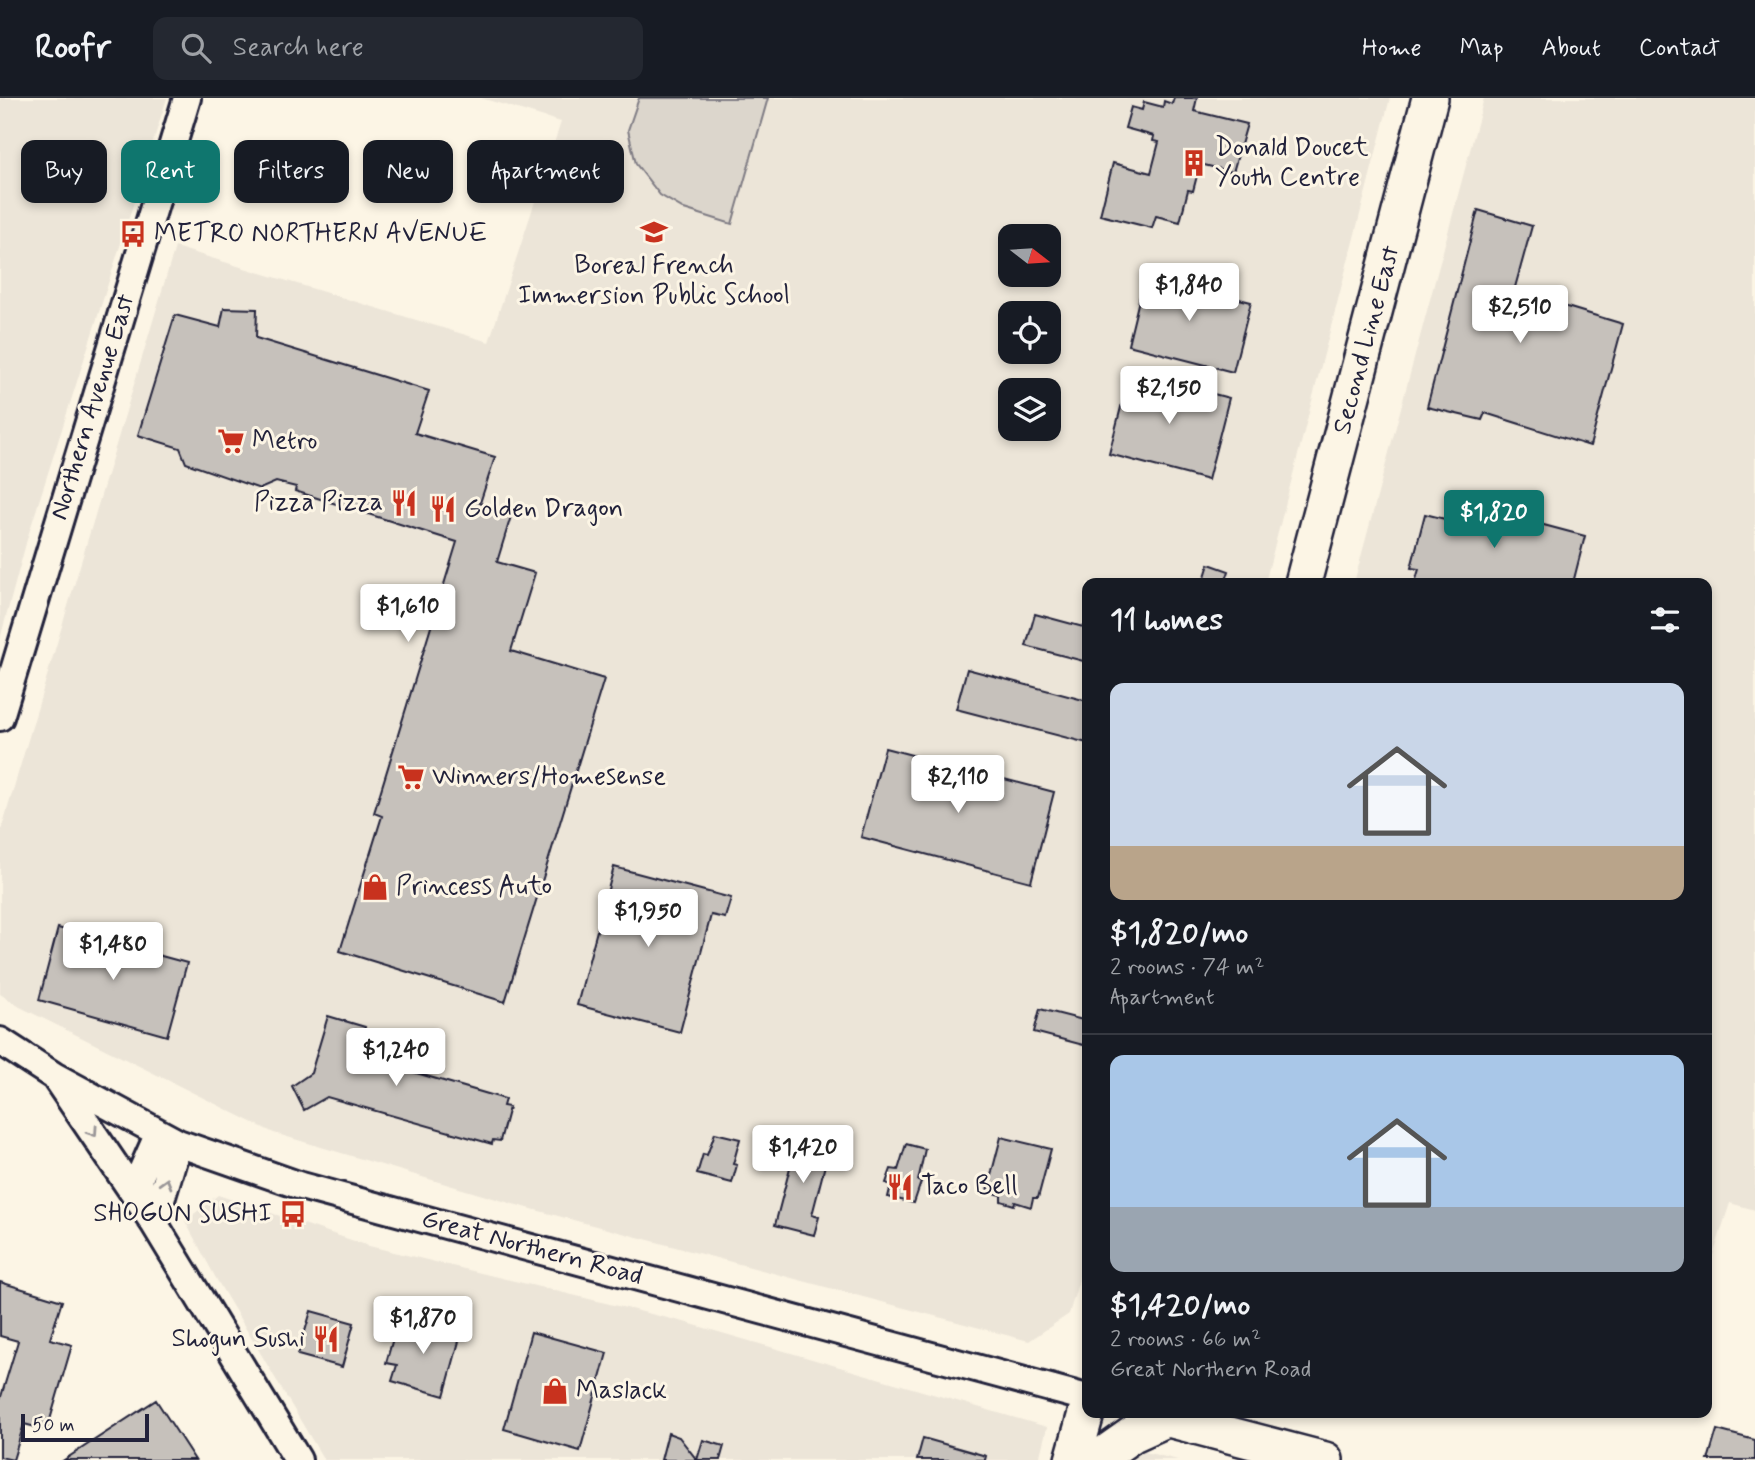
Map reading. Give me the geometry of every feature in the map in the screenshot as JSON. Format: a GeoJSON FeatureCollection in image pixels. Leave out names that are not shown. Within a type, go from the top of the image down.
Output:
{"type":"FeatureCollection","features":[{"type":"Feature","properties":{"kind":"highway","name":"Second Line East"},"geometry":{"type":"LineString","coordinates":[[1304,578],[1430,98]]}},
{"type":"Feature","properties":{"kind":"highway"},"geometry":{"type":"LineString","coordinates":[[1073,1460],[1085,1418]]}},
{"type":"Feature","properties":{"kind":"highway"},"geometry":{"type":"LineString","coordinates":[[1096,1460],[1152,1418]]}},
{"type":"Feature","properties":{"kind":"highway"},"geometry":{"type":"LineString","coordinates":[[1172,1418],[1325,1460]]}},
{"type":"Feature","properties":{"kind":"main road","name":"Northern Avenue East"},"geometry":{"type":"LineString","coordinates":[[0,717],[187,98]]}},
{"type":"Feature","properties":{"kind":"main road","name":"Great Northern Road"},"geometry":{"type":"LineString","coordinates":[[0,1041],[54,1076],[168,1138],[301,1186],[1082,1397]]}},
{"type":"Feature","properties":{"kind":"main road"},"geometry":{"type":"LineString","coordinates":[[54,1076],[155,1223],[298,1460]]}},
{"type":"Feature","properties":{"kind":"main road"},"geometry":{"type":"LineString","coordinates":[[138,1199],[140,1176],[168,1138]]}},
{"type":"Feature","properties":{"kind":"main road"},"geometry":{"type":"LineString","coordinates":[[155,1223],[168,1138]]}},
{"type":"Feature","properties":{"kind":"shaded area"},"geometry":{"type":"Polygon","coordinates":[[[0,98],[167,98],[154,140],[121,140],[121,203],[134,203],[28,536],[0,639],[0,98]]]}},
{"type":"Feature","properties":{"kind":"shaded area"},"geometry":{"type":"Polygon","coordinates":[[[481,98],[1390,98],[1266,578],[1082,578],[1082,1269],[1069,1314],[1029,1341],[513,1204],[274,1133],[20,1007],[0,994],[0,834],[175,247],[489,342],[534,203],[624,203],[624,140],[555,140],[561,122],[481,98]]]}},
{"type":"Feature","properties":{"kind":"shaded area"},"geometry":{"type":"Polygon","coordinates":[[[639,98],[768,98],[732,224],[684,209],[660,195],[636,164],[628,130],[639,98]]]}},
{"type":"Feature","properties":{"kind":"shaded area"},"geometry":{"type":"Polygon","coordinates":[[[1484,98],[1755,98],[1755,1210],[1730,1203],[1712,1258],[1712,578],[1355,578],[1484,98]]]}},
{"type":"Feature","properties":{"kind":"shaded area"},"geometry":{"type":"Polygon","coordinates":[[[218,1195],[369,1246],[684,1322],[1047,1427],[1039,1460],[324,1460],[218,1282],[185,1221],[218,1195]]]}},
{"type":"Feature","properties":{"kind":"shaded area"},"geometry":{"type":"Polygon","coordinates":[[[1141,1451],[1178,1460],[1127,1460],[1141,1451]]]}},
{"type":"Feature","properties":{"kind":"building","name":"Donald Doucet Youth Centre"},"geometry":{"type":"Polygon","coordinates":[[[1174,98],[1197,98],[1194,111],[1247,124],[1233,172],[1200,164],[1193,191],[1188,190],[1180,222],[1156,216],[1152,228],[1100,215],[1113,163],[1151,173],[1159,142],[1153,141],[1154,136],[1125,128],[1131,107],[1142,110],[1144,102],[1163,107],[1164,101],[1172,104],[1174,98]]]}},
{"type":"Feature","properties":{"kind":"building"},"geometry":{"type":"Polygon","coordinates":[[[1478,210],[1532,226],[1514,291],[1623,324],[1590,446],[1485,413],[1482,420],[1427,407],[1478,210]]]}},
{"type":"Feature","properties":{"kind":"building"},"geometry":{"type":"Polygon","coordinates":[[[1145,275],[1251,302],[1233,372],[1128,345],[1145,275]]]}},
{"type":"Feature","properties":{"kind":"building"},"geometry":{"type":"Polygon","coordinates":[[[224,308],[257,309],[256,338],[429,391],[415,433],[495,457],[480,503],[512,513],[497,562],[535,573],[511,651],[604,679],[505,1002],[340,951],[382,816],[374,813],[457,542],[295,491],[296,487],[276,482],[260,489],[186,463],[180,448],[138,435],[175,315],[220,327],[224,308]]]}},
{"type":"Feature","properties":{"kind":"building"},"geometry":{"type":"Polygon","coordinates":[[[1130,372],[1229,398],[1208,480],[1109,454],[1130,372]]]}},
{"type":"Feature","properties":{"kind":"building"},"geometry":{"type":"Polygon","coordinates":[[[1461,503],[1585,536],[1574,578],[1416,578],[1419,569],[1411,568],[1425,514],[1457,522],[1461,503]]]}},
{"type":"Feature","properties":{"kind":"building"},"geometry":{"type":"Polygon","coordinates":[[[1209,564],[1229,571],[1227,578],[1205,578],[1209,564]]]}},
{"type":"Feature","properties":{"kind":"building"},"geometry":{"type":"Polygon","coordinates":[[[1035,614],[1082,627],[1082,661],[1026,646],[1035,614]]]}},
{"type":"Feature","properties":{"kind":"building"},"geometry":{"type":"Polygon","coordinates":[[[967,669],[1082,700],[1082,742],[956,709],[967,669]]]}},
{"type":"Feature","properties":{"kind":"building"},"geometry":{"type":"Polygon","coordinates":[[[885,748],[1054,792],[1031,882],[861,837],[885,748]]]}},
{"type":"Feature","properties":{"kind":"building"},"geometry":{"type":"Polygon","coordinates":[[[614,867],[731,898],[725,918],[711,915],[680,1032],[577,1005],[614,867]]]}},
{"type":"Feature","properties":{"kind":"building"},"geometry":{"type":"Polygon","coordinates":[[[58,928],[187,963],[167,1036],[39,1000],[58,928]]]}},
{"type":"Feature","properties":{"kind":"building"},"geometry":{"type":"Polygon","coordinates":[[[1040,1009],[1082,1020],[1082,1045],[1034,1032],[1040,1009]]]}},
{"type":"Feature","properties":{"kind":"building"},"geometry":{"type":"Polygon","coordinates":[[[328,1016],[365,1027],[363,1035],[371,1037],[365,1058],[505,1099],[503,1106],[509,1107],[500,1141],[493,1140],[492,1144],[327,1097],[304,1110],[292,1086],[311,1073],[328,1016]]]}},
{"type":"Feature","properties":{"kind":"building"},"geometry":{"type":"Polygon","coordinates":[[[715,1133],[740,1139],[733,1164],[737,1165],[732,1183],[697,1174],[703,1154],[707,1155],[715,1133]]]}},
{"type":"Feature","properties":{"kind":"building"},"geometry":{"type":"Polygon","coordinates":[[[799,1133],[831,1142],[812,1215],[819,1217],[814,1235],[775,1225],[799,1133]]]}},
{"type":"Feature","properties":{"kind":"building"},"geometry":{"type":"Polygon","coordinates":[[[1001,1137],[1051,1149],[1038,1198],[1033,1198],[1031,1207],[1001,1201],[1001,1195],[987,1191],[1001,1137]]]}},
{"type":"Feature","properties":{"kind":"building"},"geometry":{"type":"Polygon","coordinates":[[[906,1144],[925,1149],[918,1181],[921,1182],[914,1203],[888,1197],[891,1185],[886,1183],[891,1169],[898,1170],[906,1144]]]}},
{"type":"Feature","properties":{"kind":"building"},"geometry":{"type":"Polygon","coordinates":[[[0,1282],[62,1301],[50,1339],[72,1345],[47,1430],[24,1424],[13,1460],[0,1457],[0,1400],[18,1341],[0,1336],[0,1282]]]}},
{"type":"Feature","properties":{"kind":"building","name":"Shogun Sushi"},"geometry":{"type":"Polygon","coordinates":[[[311,1311],[354,1323],[342,1367],[298,1355],[311,1311]]]}},
{"type":"Feature","properties":{"kind":"building"},"geometry":{"type":"Polygon","coordinates":[[[399,1317],[461,1334],[444,1396],[392,1381],[397,1365],[386,1363],[399,1317]]]}},
{"type":"Feature","properties":{"kind":"building","name":"Maslack"},"geometry":{"type":"Polygon","coordinates":[[[531,1332],[607,1353],[580,1451],[504,1429],[531,1332]]]}},
{"type":"Feature","properties":{"kind":"building"},"geometry":{"type":"Polygon","coordinates":[[[156,1400],[195,1460],[64,1460],[156,1400]]]}},
{"type":"Feature","properties":{"kind":"building"},"geometry":{"type":"Polygon","coordinates":[[[1717,1430],[1755,1440],[1755,1460],[1708,1460],[1717,1430]]]}},
{"type":"Feature","properties":{"kind":"building"},"geometry":{"type":"Polygon","coordinates":[[[668,1433],[679,1437],[697,1460],[661,1460],[668,1433]]]}},
{"type":"Feature","properties":{"kind":"building"},"geometry":{"type":"Polygon","coordinates":[[[923,1438],[986,1456],[985,1460],[917,1460],[923,1438]]]}},
{"type":"Feature","properties":{"kind":"building"},"geometry":{"type":"Polygon","coordinates":[[[703,1440],[724,1446],[720,1460],[697,1460],[703,1440]]]}},
{"type":"Feature","properties":{"kind":"place","name":"Donald Doucet Youth Centre"},"geometry":{"type":"Point","coordinates":[1194,163]}},
{"type":"Feature","properties":{"kind":"place","name":"Boreal French Immersion Public School"},"geometry":{"type":"Point","coordinates":[654,232]}},
{"type":"Feature","properties":{"kind":"place","name":"METRO NORTHERN AVENUE"},"geometry":{"type":"Point","coordinates":[133,234]}},
{"type":"Feature","properties":{"kind":"place","name":"Metro"},"geometry":{"type":"Point","coordinates":[231,441]}},
{"type":"Feature","properties":{"kind":"place","name":"Pizza Pizza"},"geometry":{"type":"Point","coordinates":[404,503]}},
{"type":"Feature","properties":{"kind":"place","name":"Golden Dragon"},"geometry":{"type":"Point","coordinates":[443,509]}},
{"type":"Feature","properties":{"kind":"place","name":"Winners/Homesense"},"geometry":{"type":"Point","coordinates":[411,777]}},
{"type":"Feature","properties":{"kind":"place","name":"Princess Auto"},"geometry":{"type":"Point","coordinates":[375,887]}},
{"type":"Feature","properties":{"kind":"place","name":"Taco Bell"},"geometry":{"type":"Point","coordinates":[900,1187]}},
{"type":"Feature","properties":{"kind":"place","name":"SHOGUN SUSHI"},"geometry":{"type":"Point","coordinates":[293,1214]}},
{"type":"Feature","properties":{"kind":"place","name":"Shogun Sushi"},"geometry":{"type":"Point","coordinates":[326,1339]}},
{"type":"Feature","properties":{"kind":"place","name":"Maslack"},"geometry":{"type":"Point","coordinates":[555,1391]}}]}
